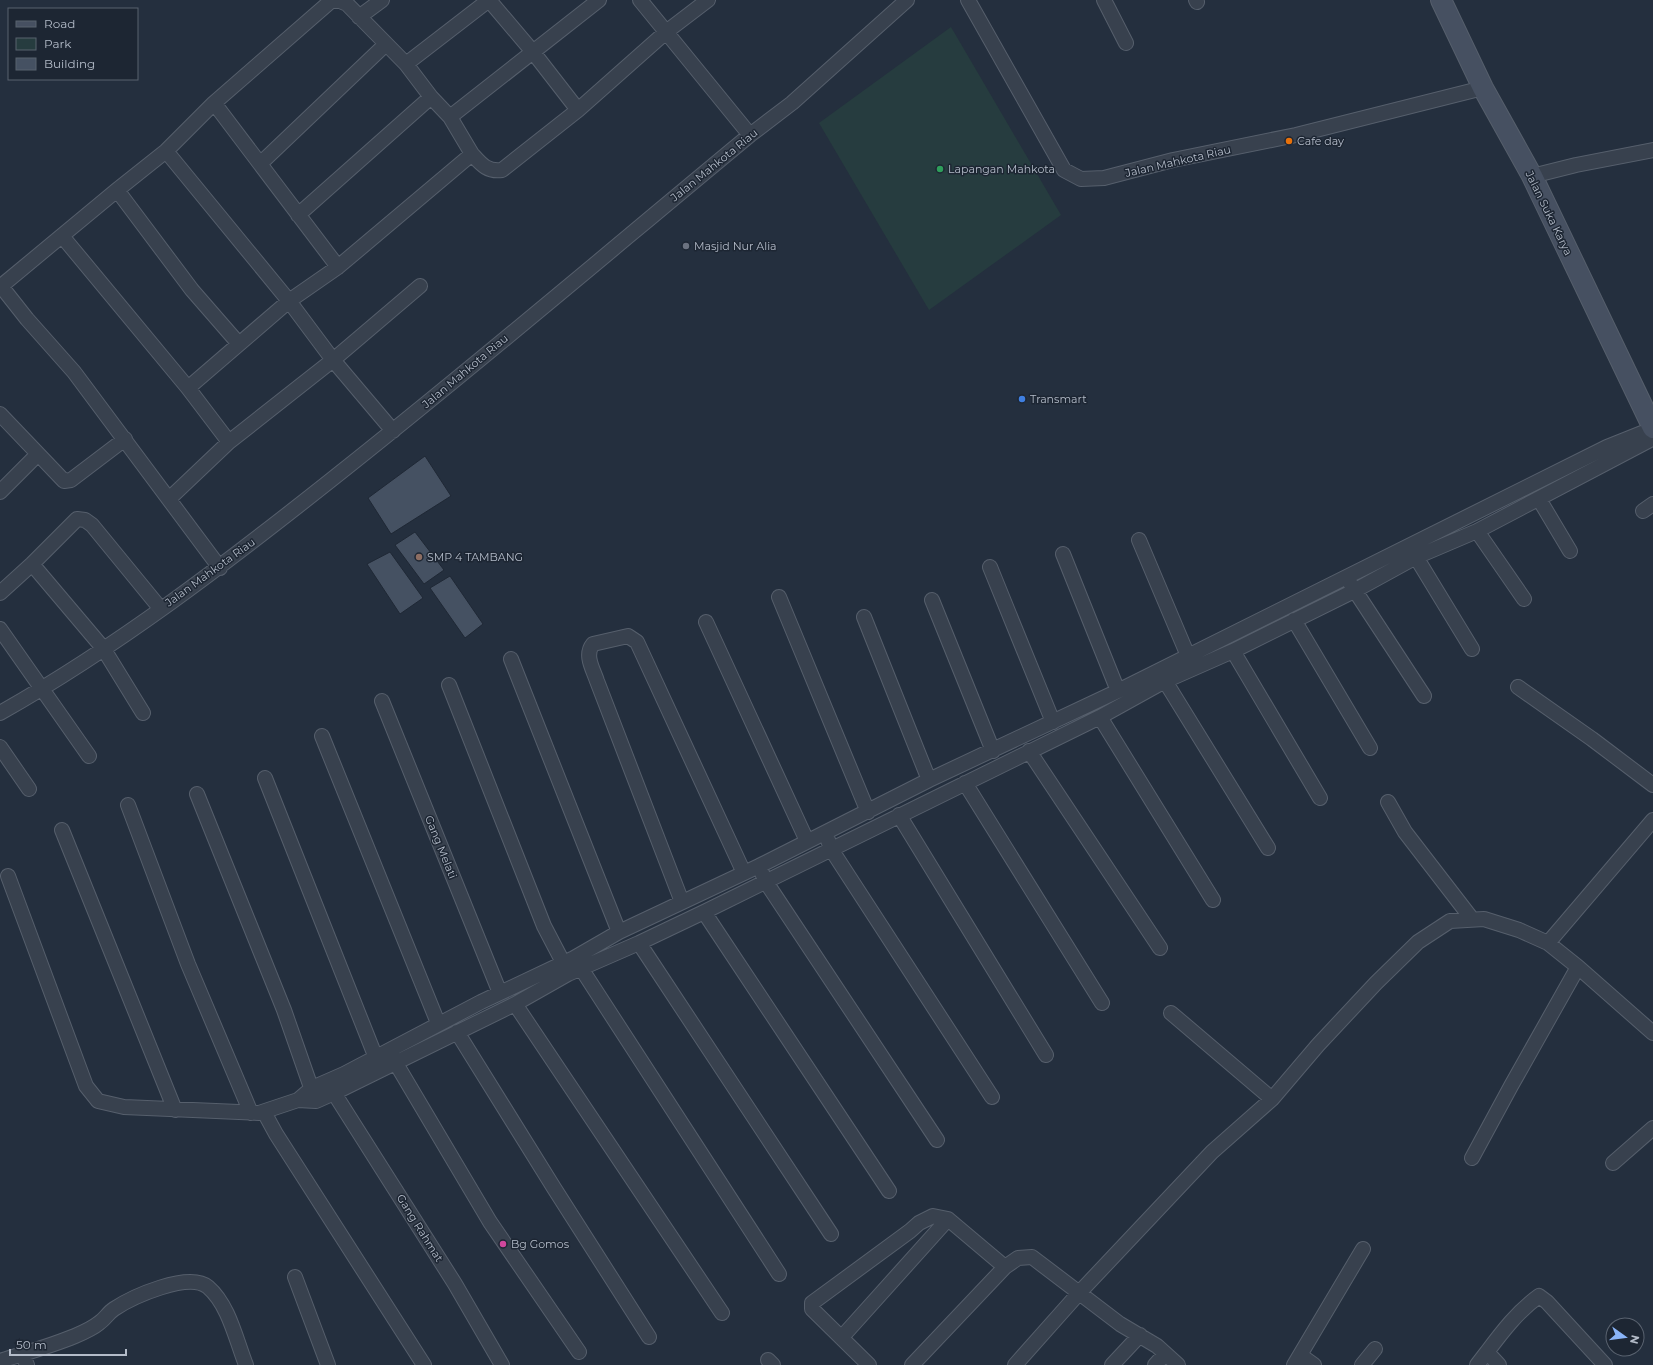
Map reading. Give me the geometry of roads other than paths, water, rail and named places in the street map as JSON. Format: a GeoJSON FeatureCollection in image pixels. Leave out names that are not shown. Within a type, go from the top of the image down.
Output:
{"type":"FeatureCollection","features":[{"type":"Feature","properties":{"kind":"main road","name":"Jalan Suka Karya"},"geometry":{"type":"LineString","coordinates":[[1441,0],[1483,88],[1532,176],[1653,428]]}},
{"type":"Feature","properties":{"kind":"street"},"geometry":{"type":"LineString","coordinates":[[359,17],[382,0]]}},
{"type":"Feature","properties":{"kind":"street"},"geometry":{"type":"LineString","coordinates":[[406,64],[489,0],[578,110]]}},
{"type":"Feature","properties":{"kind":"street"},"geometry":{"type":"LineString","coordinates":[[450,117],[599,0]]}},
{"type":"Feature","properties":{"kind":"street"},"geometry":{"type":"LineString","coordinates":[[640,0],[750,135]]}},
{"type":"Feature","properties":{"kind":"street"},"geometry":{"type":"LineString","coordinates":[[220,568],[170,498],[74,372],[27,319],[1,286],[166,151],[214,103],[331,1],[340,1],[347,4],[406,64],[431,97],[450,117],[472,154],[484,168],[493,171],[502,170],[578,110],[666,32],[708,0]]}},
{"type":"Feature","properties":{"kind":"street","name":"Jalan Mahkota Riau"},"geometry":{"type":"LineString","coordinates":[[0,713],[43,688],[220,568],[392,431],[750,135],[792,103],[906,0]]}},
{"type":"Feature","properties":{"kind":"street","name":"Jalan Mahkota Riau"},"geometry":{"type":"LineString","coordinates":[[968,0],[1064,170],[1081,180],[1104,178],[1173,160],[1296,135],[1483,88]]}},
{"type":"Feature","properties":{"kind":"street"},"geometry":{"type":"LineString","coordinates":[[1104,0],[1126,43]]}},
{"type":"Feature","properties":{"kind":"street"},"geometry":{"type":"LineString","coordinates":[[261,163],[386,44]]}},
{"type":"Feature","properties":{"kind":"street"},"geometry":{"type":"LineString","coordinates":[[298,215],[431,97]]}},
{"type":"Feature","properties":{"kind":"street"},"geometry":{"type":"LineString","coordinates":[[214,103],[261,163],[298,215],[338,267]]}},
{"type":"Feature","properties":{"kind":"street"},"geometry":{"type":"LineString","coordinates":[[1532,176],[1576,165],[1653,150]]}},
{"type":"Feature","properties":{"kind":"street"},"geometry":{"type":"LineString","coordinates":[[166,151],[289,301],[333,360],[392,431]]}},
{"type":"Feature","properties":{"kind":"street"},"geometry":{"type":"LineString","coordinates":[[188,388],[289,301],[338,267],[472,154]]}},
{"type":"Feature","properties":{"kind":"street"},"geometry":{"type":"LineString","coordinates":[[117,190],[192,290],[239,344]]}},
{"type":"Feature","properties":{"kind":"street"},"geometry":{"type":"LineString","coordinates":[[62,236],[188,388],[229,442]]}},
{"type":"Feature","properties":{"kind":"street"},"geometry":{"type":"LineString","coordinates":[[170,498],[229,442],[333,360],[420,286]]}},
{"type":"Feature","properties":{"kind":"street"},"geometry":{"type":"LineString","coordinates":[[0,414],[64,481],[71,480],[124,439]]}},
{"type":"Feature","properties":{"kind":"street"},"geometry":{"type":"LineString","coordinates":[[8,876],[86,1086],[98,1101],[124,1108],[258,1112],[314,1095],[334,1093],[515,1004],[572,966],[619,932],[759,866],[929,780],[1052,722],[1126,691],[1187,655],[1607,447],[1642,433],[1653,432]]}},
{"type":"Feature","properties":{"kind":"street"},"geometry":{"type":"LineString","coordinates":[[314,1095],[389,1050],[438,1023],[500,993],[572,966],[639,944],[1100,717],[1126,691],[1165,681],[1233,651],[1354,591],[1416,557],[1478,531],[1614,460],[1650,440],[1653,436]]}},
{"type":"Feature","properties":{"kind":"street"},"geometry":{"type":"LineString","coordinates":[[0,492],[38,454]]}},
{"type":"Feature","properties":{"kind":"street"},"geometry":{"type":"LineString","coordinates":[[1539,499],[1570,551]]}},
{"type":"Feature","properties":{"kind":"street"},"geometry":{"type":"LineString","coordinates":[[0,593],[32,564],[77,519],[85,520],[92,525],[160,608]]}},
{"type":"Feature","properties":{"kind":"street"},"geometry":{"type":"LineString","coordinates":[[1478,531],[1524,599]]}},
{"type":"Feature","properties":{"kind":"street"},"geometry":{"type":"LineString","coordinates":[[1139,540],[1187,655],[1194,668]]}},
{"type":"Feature","properties":{"kind":"street"},"geometry":{"type":"LineString","coordinates":[[1063,554],[1126,691]]}},
{"type":"Feature","properties":{"kind":"street"},"geometry":{"type":"LineString","coordinates":[[1416,557],[1472,649]]}},
{"type":"Feature","properties":{"kind":"street"},"geometry":{"type":"LineString","coordinates":[[32,564],[103,648],[143,713]]}},
{"type":"Feature","properties":{"kind":"street"},"geometry":{"type":"LineString","coordinates":[[990,567],[1052,722]]}},
{"type":"Feature","properties":{"kind":"street"},"geometry":{"type":"LineString","coordinates":[[1347,576],[1354,591],[1424,696]]}},
{"type":"Feature","properties":{"kind":"street"},"geometry":{"type":"LineString","coordinates":[[779,597],[868,812]]}},
{"type":"Feature","properties":{"kind":"street"},"geometry":{"type":"LineString","coordinates":[[932,600],[993,751]]}},
{"type":"Feature","properties":{"kind":"street"},"geometry":{"type":"LineString","coordinates":[[864,617],[929,780]]}},
{"type":"Feature","properties":{"kind":"street"},"geometry":{"type":"LineString","coordinates":[[1294,620],[1370,748]]}},
{"type":"Feature","properties":{"kind":"street"},"geometry":{"type":"LineString","coordinates":[[706,622],[807,841]]}},
{"type":"Feature","properties":{"kind":"street"},"geometry":{"type":"LineString","coordinates":[[0,628],[89,756]]}},
{"type":"Feature","properties":{"kind":"street"},"geometry":{"type":"LineString","coordinates":[[682,902],[596,681],[589,659],[589,648],[593,644],[628,636],[637,642],[744,873]]}},
{"type":"Feature","properties":{"kind":"street"},"geometry":{"type":"LineString","coordinates":[[1233,651],[1320,798]]}},
{"type":"Feature","properties":{"kind":"street"},"geometry":{"type":"LineString","coordinates":[[511,659],[619,932]]}},
{"type":"Feature","properties":{"kind":"street"},"geometry":{"type":"LineString","coordinates":[[1165,681],[1268,848]]}},
{"type":"Feature","properties":{"kind":"street"},"geometry":{"type":"LineString","coordinates":[[449,685],[544,926],[779,1274]]}},
{"type":"Feature","properties":{"kind":"street"},"geometry":{"type":"LineString","coordinates":[[1518,687],[1592,739],[1653,785]]}},
{"type":"Feature","properties":{"kind":"street","name":"Gang Melati"},"geometry":{"type":"LineString","coordinates":[[382,701],[500,993]]}},
{"type":"Feature","properties":{"kind":"street"},"geometry":{"type":"LineString","coordinates":[[1100,717],[1213,900]]}},
{"type":"Feature","properties":{"kind":"street"},"geometry":{"type":"LineString","coordinates":[[322,736],[438,1023]]}},
{"type":"Feature","properties":{"kind":"street"},"geometry":{"type":"LineString","coordinates":[[0,747],[29,789]]}},
{"type":"Feature","properties":{"kind":"street"},"geometry":{"type":"LineString","coordinates":[[1029,751],[1160,948]]}},
{"type":"Feature","properties":{"kind":"street"},"geometry":{"type":"LineString","coordinates":[[265,778],[376,1058]]}},
{"type":"Feature","properties":{"kind":"street"},"geometry":{"type":"LineString","coordinates":[[965,783],[1102,1002]]}},
{"type":"Feature","properties":{"kind":"street"},"geometry":{"type":"LineString","coordinates":[[197,794],[284,1010],[314,1095]]}},
{"type":"Feature","properties":{"kind":"street"},"geometry":{"type":"LineString","coordinates":[[1388,802],[1405,832],[1472,919]]}},
{"type":"Feature","properties":{"kind":"street"},"geometry":{"type":"LineString","coordinates":[[128,805],[188,964],[258,1112],[276,1134],[424,1365]]}},
{"type":"Feature","properties":{"kind":"street"},"geometry":{"type":"LineString","coordinates":[[899,815],[1046,1055]]}},
{"type":"Feature","properties":{"kind":"street"},"geometry":{"type":"LineString","coordinates":[[1548,943],[1653,820]]}},
{"type":"Feature","properties":{"kind":"street"},"geometry":{"type":"LineString","coordinates":[[62,830],[174,1110]]}},
{"type":"Feature","properties":{"kind":"street"},"geometry":{"type":"LineString","coordinates":[[825,832],[831,849],[992,1097]]}},
{"type":"Feature","properties":{"kind":"street"},"geometry":{"type":"LineString","coordinates":[[759,866],[766,882],[937,1140]]}},
{"type":"Feature","properties":{"kind":"street"},"geometry":{"type":"LineString","coordinates":[[704,912],[888,1191]]}},
{"type":"Feature","properties":{"kind":"street"},"geometry":{"type":"LineString","coordinates":[[1015,1365],[1079,1293],[1212,1152],[1272,1099],[1323,1040],[1376,983],[1418,942],[1450,921],[1484,918],[1519,930],[1548,943],[1578,967],[1653,1033]]}},
{"type":"Feature","properties":{"kind":"street"},"geometry":{"type":"LineString","coordinates":[[639,944],[831,1234]]}},
{"type":"Feature","properties":{"kind":"street"},"geometry":{"type":"LineString","coordinates":[[1472,1158],[1578,967]]}},
{"type":"Feature","properties":{"kind":"street"},"geometry":{"type":"LineString","coordinates":[[515,1004],[722,1313]]}},
{"type":"Feature","properties":{"kind":"street"},"geometry":{"type":"LineString","coordinates":[[1171,1013],[1272,1099]]}},
{"type":"Feature","properties":{"kind":"street"},"geometry":{"type":"LineString","coordinates":[[458,1032],[554,1188],[649,1337]]}},
{"type":"Feature","properties":{"kind":"street"},"geometry":{"type":"LineString","coordinates":[[389,1050],[490,1222],[579,1352]]}},
{"type":"Feature","properties":{"kind":"street","name":"Gang Rahmat"},"geometry":{"type":"LineString","coordinates":[[334,1093],[454,1284],[502,1365]]}},
{"type":"Feature","properties":{"kind":"street"},"geometry":{"type":"LineString","coordinates":[[1613,1163],[1653,1128]]}},
{"type":"Feature","properties":{"kind":"street"},"geometry":{"type":"LineString","coordinates":[[869,1365],[812,1309],[812,1303],[815,1299],[928,1217],[933,1216],[948,1219],[1005,1267]]}},
{"type":"Feature","properties":{"kind":"street"},"geometry":{"type":"LineString","coordinates":[[842,1337],[948,1219]]}},
{"type":"Feature","properties":{"kind":"street"},"geometry":{"type":"LineString","coordinates":[[1314,1365],[1297,1360],[1363,1249]]}},
{"type":"Feature","properties":{"kind":"street"},"geometry":{"type":"LineString","coordinates":[[912,1365],[1005,1267],[1018,1258],[1032,1257],[1120,1324],[1157,1346],[1178,1365]]}},
{"type":"Feature","properties":{"kind":"street"},"geometry":{"type":"LineString","coordinates":[[295,1277],[328,1365]]}},
{"type":"Feature","properties":{"kind":"street"},"geometry":{"type":"LineString","coordinates":[[0,1361],[25,1359],[99,1324],[113,1309],[133,1298],[168,1286],[191,1281],[206,1285],[215,1295],[224,1309],[246,1365]]}},
{"type":"Feature","properties":{"kind":"street"},"geometry":{"type":"LineString","coordinates":[[1477,1365],[1503,1332],[1530,1302],[1538,1296],[1547,1302],[1605,1365]]}},
{"type":"Feature","properties":{"kind":"street"},"geometry":{"type":"LineString","coordinates":[[1112,1365],[1140,1335]]}},
{"type":"Feature","properties":{"kind":"street"},"geometry":{"type":"LineString","coordinates":[[1362,1365],[1375,1349]]}},
{"type":"Feature","properties":{"kind":"street"},"geometry":{"type":"LineString","coordinates":[[1488,1352],[1499,1365]]}},
{"type":"Feature","properties":{"kind":"street"},"geometry":{"type":"LineString","coordinates":[[1156,1365],[1165,1354]]}},
{"type":"Feature","properties":{"kind":"place","name":"Cafe day"},"geometry":{"type":"Point","coordinates":[1289,141]}},
{"type":"Feature","properties":{"kind":"place","name":"Lapangan Mahkota"},"geometry":{"type":"Point","coordinates":[940,169]}},
{"type":"Feature","properties":{"kind":"place","name":"Masjid Nur Alia"},"geometry":{"type":"Point","coordinates":[686,246]}},
{"type":"Feature","properties":{"kind":"place","name":"Transmart"},"geometry":{"type":"Point","coordinates":[1022,399]}},
{"type":"Feature","properties":{"kind":"place","name":"SMP 4 TAMBANG"},"geometry":{"type":"Point","coordinates":[419,557]}},
{"type":"Feature","properties":{"kind":"place","name":"Bg Gomos"},"geometry":{"type":"Point","coordinates":[503,1244]}}]}
